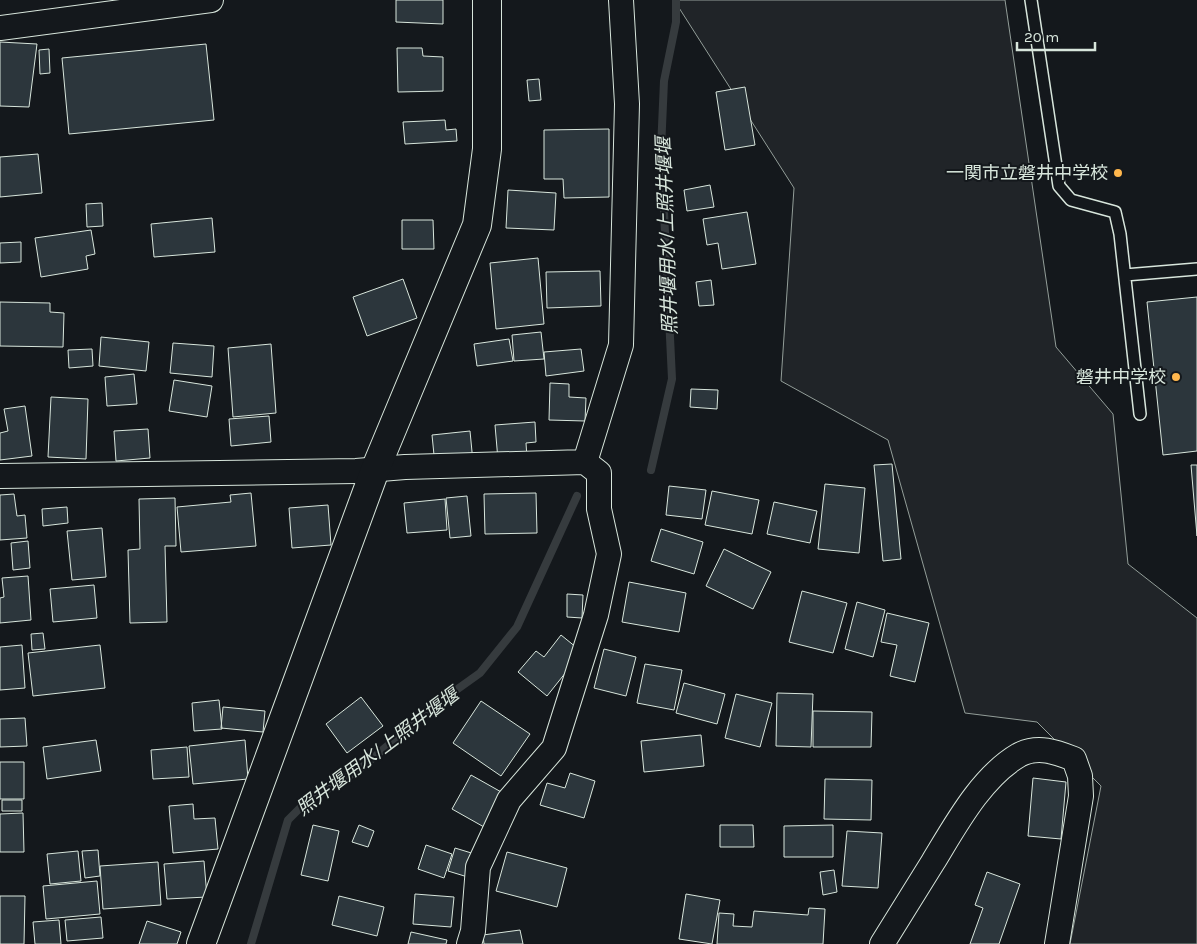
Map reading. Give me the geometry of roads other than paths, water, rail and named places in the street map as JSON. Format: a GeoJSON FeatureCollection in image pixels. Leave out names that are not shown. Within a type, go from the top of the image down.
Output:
{"type":"FeatureCollection","features":[{"type":"Feature","properties":{"kind":"street"},"geometry":{"type":"LineString","coordinates":[[0,28],[174,2],[211,0]]}},
{"type":"Feature","properties":{"kind":"street"},"geometry":{"type":"LineString","coordinates":[[201,944],[376,470],[477,225],[487,149],[487,0]]}},
{"type":"Feature","properties":{"kind":"street"},"geometry":{"type":"LineString","coordinates":[[586,462],[622,345],[627,104],[621,0]]}},
{"type":"Feature","properties":{"kind":"street"},"geometry":{"type":"LineString","coordinates":[[0,476],[376,470],[405,467],[586,462],[599,473],[599,509],[609,554],[596,614],[554,748],[509,800],[478,867],[473,931],[469,944]]}},
{"type":"Feature","properties":{"kind":"street"},"geometry":{"type":"LineString","coordinates":[[882,944],[961,816],[984,786],[1020,755],[1036,750],[1053,750],[1074,759],[1080,776],[1081,796],[1057,944]]}},
{"type":"Feature","properties":{"kind":"lane"},"geometry":{"type":"LineString","coordinates":[[1031,0],[1059,186],[1071,200],[1115,212],[1120,234],[1140,414]]}},
{"type":"Feature","properties":{"kind":"lane"},"geometry":{"type":"LineString","coordinates":[[1125,275],[1197,269]]}},
{"type":"Feature","properties":{"kind":"waterway","name":"照井堰用水/上照井堰堰"},"geometry":{"type":"LineString","coordinates":[[651,470],[672,379],[661,149],[664,81],[676,22],[676,0]]}},
{"type":"Feature","properties":{"kind":"waterway","name":"照井堰用水/上照井堰堰"},"geometry":{"type":"LineString","coordinates":[[251,944],[288,820],[305,803],[360,769],[438,703],[480,673],[517,627],[577,496]]}},
{"type":"Feature","properties":{"kind":"place","name":"一関市立磐井中学校"},"geometry":{"type":"Point","coordinates":[1118,173]}},
{"type":"Feature","properties":{"kind":"place","name":"磐井中学校"},"geometry":{"type":"Point","coordinates":[1176,377]}}]}
